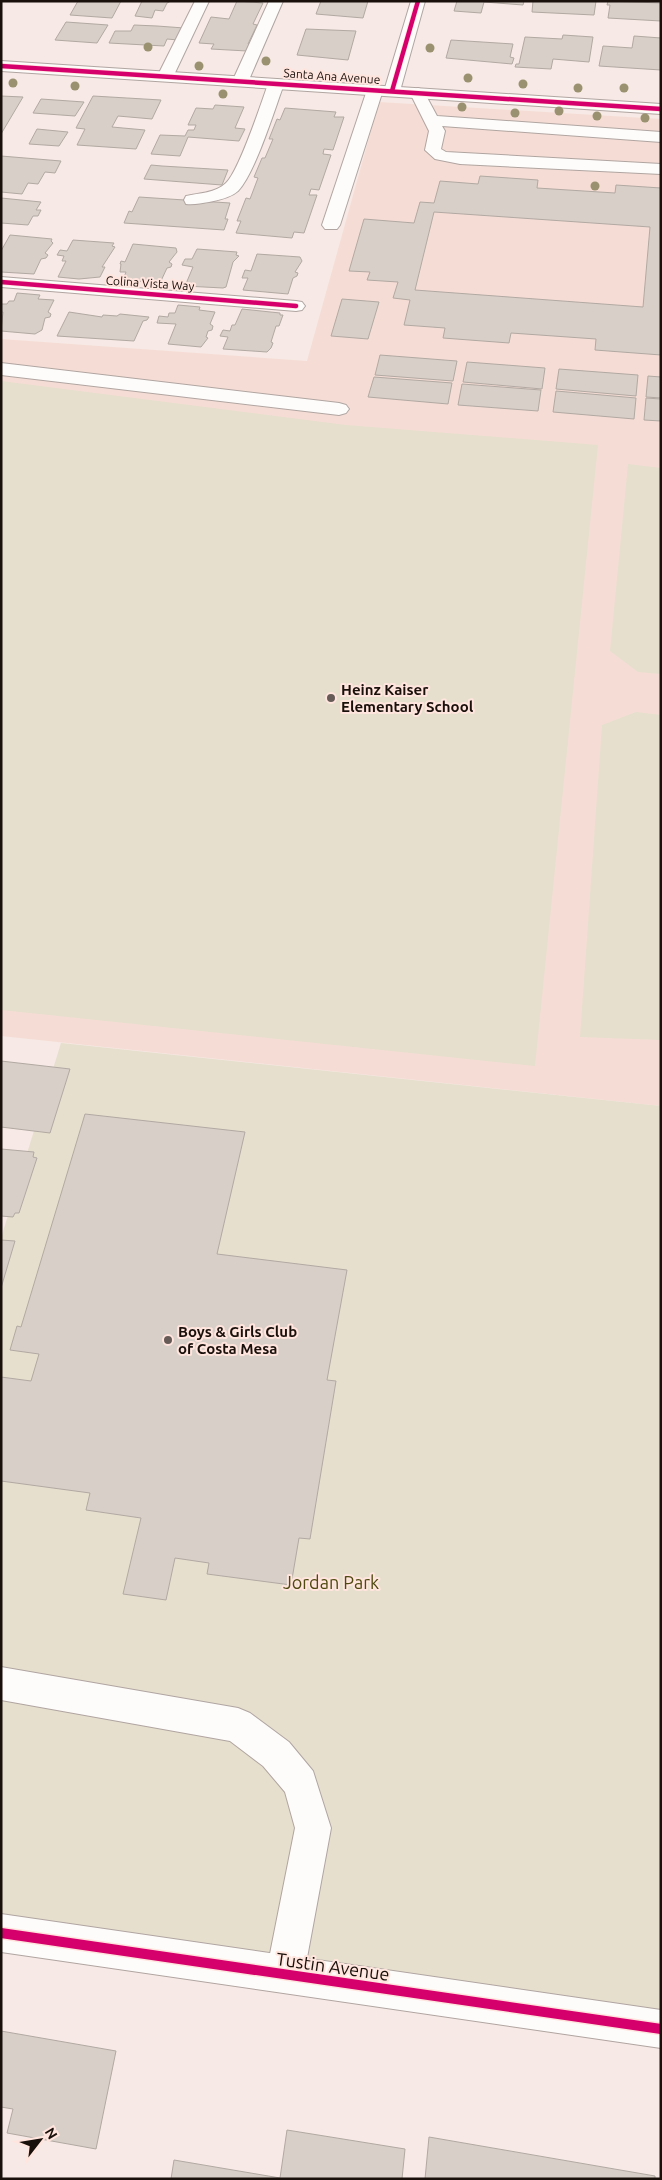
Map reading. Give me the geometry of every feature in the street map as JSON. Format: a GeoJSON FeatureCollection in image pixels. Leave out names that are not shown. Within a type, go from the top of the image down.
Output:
{"type":"FeatureCollection","features":[{"type":"Feature","properties":{"kind":"street"},"geometry":{"type":"LineString","coordinates":[[165,77],[202,1]]}},
{"type":"Feature","properties":{"kind":"street"},"geometry":{"type":"LineString","coordinates":[[240,82],[276,1]]}},
{"type":"Feature","properties":{"kind":"street"},"geometry":{"type":"LineString","coordinates":[[392,91],[418,1]]}},
{"type":"Feature","properties":{"kind":"street","name":"Santa Ana Avenue"},"geometry":{"type":"LineString","coordinates":[[1,66],[661,109]]}},
{"type":"Feature","properties":{"kind":"street"},"geometry":{"type":"LineString","coordinates":[[192,200],[218,194],[234,186],[261,126],[276,84]]}},
{"type":"Feature","properties":{"kind":"street"},"geometry":{"type":"LineString","coordinates":[[332,225],[375,90]]}},
{"type":"Feature","properties":{"kind":"street"},"geometry":{"type":"LineString","coordinates":[[418,93],[436,131],[433,150],[441,156],[460,159],[661,169]]}},
{"type":"Feature","properties":{"kind":"street"},"geometry":{"type":"LineString","coordinates":[[431,120],[661,137]]}},
{"type":"Feature","properties":{"kind":"street","name":"Colina Vista Way"},"geometry":{"type":"LineString","coordinates":[[1,282],[296,306]]}},
{"type":"Feature","properties":{"kind":"street"},"geometry":{"type":"LineString","coordinates":[[1,369],[339,410]]}},
{"type":"Feature","properties":{"kind":"street"},"geometry":{"type":"LineString","coordinates":[[1,1683],[238,1725],[276,1754],[300,1783],[313,1828],[285,1974]]}},
{"type":"Feature","properties":{"kind":"street","name":"Tustin Avenue"},"geometry":{"type":"LineString","coordinates":[[1,1933],[661,2029]]}},
{"type":"Feature","properties":{"kind":"shaded area","name":"Heinz Kaiser Elementary School"},"geometry":{"type":"Polygon","coordinates":[[[379,102],[661,119],[661,1106],[1,1036],[1,339],[307,361],[379,102]]]}},
{"type":"Feature","properties":{"kind":"green space","name":"Heinz Kaiser Elementary School"},"geometry":{"type":"Polygon","coordinates":[[[1,381],[346,425],[598,445],[535,1066],[1,1010],[1,381]]]}},
{"type":"Feature","properties":{"kind":"green space"},"geometry":{"type":"Polygon","coordinates":[[[628,464],[661,468],[661,674],[638,672],[610,651],[628,464]]]}},
{"type":"Feature","properties":{"kind":"green space"},"geometry":{"type":"Polygon","coordinates":[[[636,712],[661,715],[661,1040],[580,1037],[602,725],[636,712]]]}},
{"type":"Feature","properties":{"kind":"green space","name":"Jordan Park"},"geometry":{"type":"Polygon","coordinates":[[[61,1043],[661,1106],[661,2023],[1,1926],[1,1238],[61,1043]]]}},
{"type":"Feature","properties":{"kind":"building"},"geometry":{"type":"Polygon","coordinates":[[[78,1],[121,1],[112,18],[70,15],[78,1]]]}},
{"type":"Feature","properties":{"kind":"building"},"geometry":{"type":"Polygon","coordinates":[[[142,1],[171,1],[167,3],[163,11],[155,10],[152,18],[135,16],[142,1]]]}},
{"type":"Feature","properties":{"kind":"building"},"geometry":{"type":"Polygon","coordinates":[[[237,1],[263,3],[253,24],[257,25],[248,44],[251,44],[247,51],[211,49],[214,44],[199,43],[211,17],[229,19],[237,1]]]}},
{"type":"Feature","properties":{"kind":"building"},"geometry":{"type":"Polygon","coordinates":[[[321,1],[368,1],[363,18],[316,14],[321,1]]]}},
{"type":"Feature","properties":{"kind":"building"},"geometry":{"type":"Polygon","coordinates":[[[457,1],[524,1],[523,5],[484,2],[481,13],[454,11],[457,1]]]}},
{"type":"Feature","properties":{"kind":"building"},"geometry":{"type":"Polygon","coordinates":[[[533,1],[596,1],[594,15],[532,12],[533,1]]]}},
{"type":"Feature","properties":{"kind":"building"},"geometry":{"type":"Polygon","coordinates":[[[608,1],[661,3],[661,21],[608,18],[610,5],[607,5],[608,1]]]}},
{"type":"Feature","properties":{"kind":"building"},"geometry":{"type":"Polygon","coordinates":[[[66,22],[108,25],[97,43],[55,40],[66,22]]]}},
{"type":"Feature","properties":{"kind":"building"},"geometry":{"type":"Polygon","coordinates":[[[134,25],[184,28],[178,40],[167,39],[164,46],[109,43],[115,31],[131,31],[134,25]]]}},
{"type":"Feature","properties":{"kind":"building"},"geometry":{"type":"Polygon","coordinates":[[[306,29],[356,31],[348,60],[297,55],[306,29]]]}},
{"type":"Feature","properties":{"kind":"building"},"geometry":{"type":"Polygon","coordinates":[[[563,35],[593,37],[589,62],[553,59],[551,69],[515,67],[516,64],[519,64],[525,37],[562,39],[563,35]]]}},
{"type":"Feature","properties":{"kind":"building"},"geometry":{"type":"Polygon","coordinates":[[[634,36],[661,38],[661,70],[599,66],[603,46],[632,48],[634,36]]]}},
{"type":"Feature","properties":{"kind":"building"},"geometry":{"type":"Polygon","coordinates":[[[451,40],[513,44],[510,57],[514,58],[512,64],[446,58],[451,40]]]}},
{"type":"Feature","properties":{"kind":"building"},"geometry":{"type":"Polygon","coordinates":[[[1,96],[23,97],[1,134],[1,96]]]}},
{"type":"Feature","properties":{"kind":"building"},"geometry":{"type":"Polygon","coordinates":[[[93,96],[161,100],[152,119],[118,116],[112,127],[145,130],[136,149],[77,145],[85,129],[76,128],[93,96]]]}},
{"type":"Feature","properties":{"kind":"building"},"geometry":{"type":"Polygon","coordinates":[[[41,99],[84,102],[75,116],[33,113],[41,99]]]}},
{"type":"Feature","properties":{"kind":"building"},"geometry":{"type":"Polygon","coordinates":[[[215,105],[244,107],[235,128],[245,129],[239,141],[188,137],[180,156],[151,154],[160,135],[185,136],[188,130],[194,130],[196,125],[188,125],[196,108],[213,109],[215,105]]]}},
{"type":"Feature","properties":{"kind":"building"},"geometry":{"type":"Polygon","coordinates":[[[285,108],[336,112],[334,117],[344,117],[333,150],[324,149],[323,154],[331,155],[319,190],[311,189],[309,195],[317,195],[304,233],[294,232],[292,238],[236,233],[241,221],[237,221],[246,198],[250,199],[258,178],[254,177],[273,139],[269,139],[277,119],[280,120],[285,108]]]}},
{"type":"Feature","properties":{"kind":"building"},"geometry":{"type":"Polygon","coordinates":[[[37,129],[68,132],[59,146],[29,144],[37,129]]]}},
{"type":"Feature","properties":{"kind":"building"},"geometry":{"type":"Polygon","coordinates":[[[1,156],[61,161],[55,173],[45,172],[38,184],[28,183],[22,194],[1,192],[1,156]]]}},
{"type":"Feature","properties":{"kind":"building"},"geometry":{"type":"Polygon","coordinates":[[[151,165],[228,170],[222,185],[144,179],[151,165]]]}},
{"type":"Feature","properties":{"kind":"building"},"geometry":{"type":"Polygon","coordinates":[[[480,176],[538,180],[537,188],[615,193],[616,185],[661,188],[661,355],[595,350],[596,339],[511,333],[509,343],[443,338],[445,328],[404,325],[410,300],[393,298],[398,282],[367,280],[370,272],[349,271],[364,219],[414,223],[420,202],[434,203],[440,181],[478,184],[480,176]],[[434,212],[415,290],[643,307],[650,227],[434,212]]]}},
{"type":"Feature","properties":{"kind":"building"},"geometry":{"type":"Polygon","coordinates":[[[139,197],[230,203],[225,219],[228,219],[224,230],[124,223],[129,211],[132,212],[139,197]]]}},
{"type":"Feature","properties":{"kind":"building"},"geometry":{"type":"Polygon","coordinates":[[[1,198],[41,202],[36,210],[41,210],[38,216],[33,216],[28,225],[1,223],[1,198]]]}},
{"type":"Feature","properties":{"kind":"building"},"geometry":{"type":"Polygon","coordinates":[[[10,235],[52,239],[53,243],[45,253],[48,255],[46,258],[41,259],[34,274],[1,272],[1,251],[10,235]]]}},
{"type":"Feature","properties":{"kind":"building"},"geometry":{"type":"Polygon","coordinates":[[[73,240],[114,243],[112,246],[115,247],[102,267],[105,267],[100,277],[79,279],[58,277],[66,261],[62,261],[64,256],[57,255],[60,250],[67,251],[73,240]]]}},
{"type":"Feature","properties":{"kind":"building"},"geometry":{"type":"Polygon","coordinates":[[[133,244],[176,248],[177,252],[169,262],[172,264],[171,267],[167,268],[160,283],[123,280],[126,272],[120,272],[120,264],[121,261],[125,262],[133,244]]]}},
{"type":"Feature","properties":{"kind":"building"},"geometry":{"type":"Polygon","coordinates":[[[197,249],[237,252],[236,255],[239,256],[233,262],[226,287],[185,286],[193,267],[182,265],[185,259],[192,259],[197,249]]]}},
{"type":"Feature","properties":{"kind":"building"},"geometry":{"type":"Polygon","coordinates":[[[257,254],[300,257],[302,261],[295,272],[298,273],[293,278],[288,294],[243,290],[248,278],[242,278],[245,270],[251,271],[257,254]]]}},
{"type":"Feature","properties":{"kind":"building"},"geometry":{"type":"Polygon","coordinates":[[[17,293],[40,295],[38,299],[54,300],[48,312],[51,314],[50,317],[45,318],[42,330],[35,334],[1,331],[3,312],[1,312],[1,304],[14,301],[17,293]]]}},
{"type":"Feature","properties":{"kind":"building"},"geometry":{"type":"Polygon","coordinates":[[[342,299],[379,302],[368,339],[331,336],[342,299]]]}},
{"type":"Feature","properties":{"kind":"building"},"geometry":{"type":"Polygon","coordinates":[[[178,305],[200,307],[199,310],[215,312],[210,324],[213,326],[212,330],[208,331],[206,337],[208,338],[201,347],[168,344],[176,324],[157,323],[159,316],[168,317],[169,313],[175,313],[178,305]]]}},
{"type":"Feature","properties":{"kind":"building"},"geometry":{"type":"Polygon","coordinates":[[[242,309],[280,313],[280,315],[283,315],[279,326],[276,326],[271,348],[267,352],[223,349],[228,337],[220,336],[223,330],[230,331],[232,325],[235,325],[242,309]]]}},
{"type":"Feature","properties":{"kind":"building"},"geometry":{"type":"Polygon","coordinates":[[[69,312],[102,317],[103,315],[117,316],[120,314],[149,317],[143,321],[134,341],[57,336],[69,312]]]}},
{"type":"Feature","properties":{"kind":"building"},"geometry":{"type":"Polygon","coordinates":[[[380,355],[457,361],[453,381],[375,375],[380,355]]]}},
{"type":"Feature","properties":{"kind":"building"},"geometry":{"type":"Polygon","coordinates":[[[467,362],[545,368],[542,389],[463,382],[467,362]]]}},
{"type":"Feature","properties":{"kind":"building"},"geometry":{"type":"Polygon","coordinates":[[[559,369],[638,375],[636,396],[556,389],[559,369]]]}},
{"type":"Feature","properties":{"kind":"building"},"geometry":{"type":"Polygon","coordinates":[[[648,376],[661,377],[661,398],[646,397],[648,376]]]}},
{"type":"Feature","properties":{"kind":"building"},"geometry":{"type":"Polygon","coordinates":[[[374,377],[452,383],[448,404],[368,397],[374,377]]]}},
{"type":"Feature","properties":{"kind":"building"},"geometry":{"type":"Polygon","coordinates":[[[462,384],[541,390],[538,411],[458,405],[462,384]]]}},
{"type":"Feature","properties":{"kind":"building"},"geometry":{"type":"Polygon","coordinates":[[[556,391],[636,398],[634,419],[553,412],[556,391]]]}},
{"type":"Feature","properties":{"kind":"building"},"geometry":{"type":"Polygon","coordinates":[[[646,398],[661,399],[661,421],[644,420],[646,398]]]}},
{"type":"Feature","properties":{"kind":"building"},"geometry":{"type":"Polygon","coordinates":[[[1,1061],[70,1069],[50,1133],[1,1127],[1,1061]]]}},
{"type":"Feature","properties":{"kind":"building"},"geometry":{"type":"Polygon","coordinates":[[[85,1114],[245,1132],[217,1254],[347,1270],[327,1380],[336,1381],[310,1539],[299,1538],[291,1585],[207,1574],[209,1563],[175,1558],[166,1600],[123,1594],[141,1518],[86,1510],[90,1493],[1,1481],[1,1377],[31,1381],[39,1354],[10,1350],[17,1326],[21,1327],[85,1114]]]}},
{"type":"Feature","properties":{"kind":"building"},"geometry":{"type":"Polygon","coordinates":[[[1,1149],[34,1152],[33,1157],[37,1158],[19,1213],[15,1213],[13,1217],[1,1216],[1,1149]]]}},
{"type":"Feature","properties":{"kind":"building"},"geometry":{"type":"Polygon","coordinates":[[[1,1240],[15,1241],[1,1288],[1,1240]]]}},
{"type":"Feature","properties":{"kind":"building"},"geometry":{"type":"Polygon","coordinates":[[[1,2031],[116,2051],[96,2149],[7,2133],[13,2109],[1,2107],[1,2031]]]}},
{"type":"Feature","properties":{"kind":"building"},"geometry":{"type":"Polygon","coordinates":[[[287,2130],[405,2149],[402,2179],[171,2179],[174,2160],[280,2178],[287,2130]]]}},
{"type":"Feature","properties":{"kind":"building"},"geometry":{"type":"Polygon","coordinates":[[[429,2137],[655,2176],[655,2179],[425,2179],[429,2137]]]}},
{"type":"Feature","properties":{"kind":"cycle path"},"geometry":{"type":"LineString","coordinates":[[392,91],[418,1]]}},
{"type":"Feature","properties":{"kind":"cycle path"},"geometry":{"type":"LineString","coordinates":[[1,66],[661,109]]}},
{"type":"Feature","properties":{"kind":"cycle path"},"geometry":{"type":"LineString","coordinates":[[1,282],[296,306]]}},
{"type":"Feature","properties":{"kind":"cycle path"},"geometry":{"type":"LineString","coordinates":[[1,1933],[661,2029]]}},
{"type":"Feature","properties":{"kind":"place","name":"Heinz Kaiser Elementary School"},"geometry":{"type":"Point","coordinates":[331,698]}},
{"type":"Feature","properties":{"kind":"place","name":"Boys & Girls Club of Costa Mesa"},"geometry":{"type":"Point","coordinates":[168,1340]}}]}
